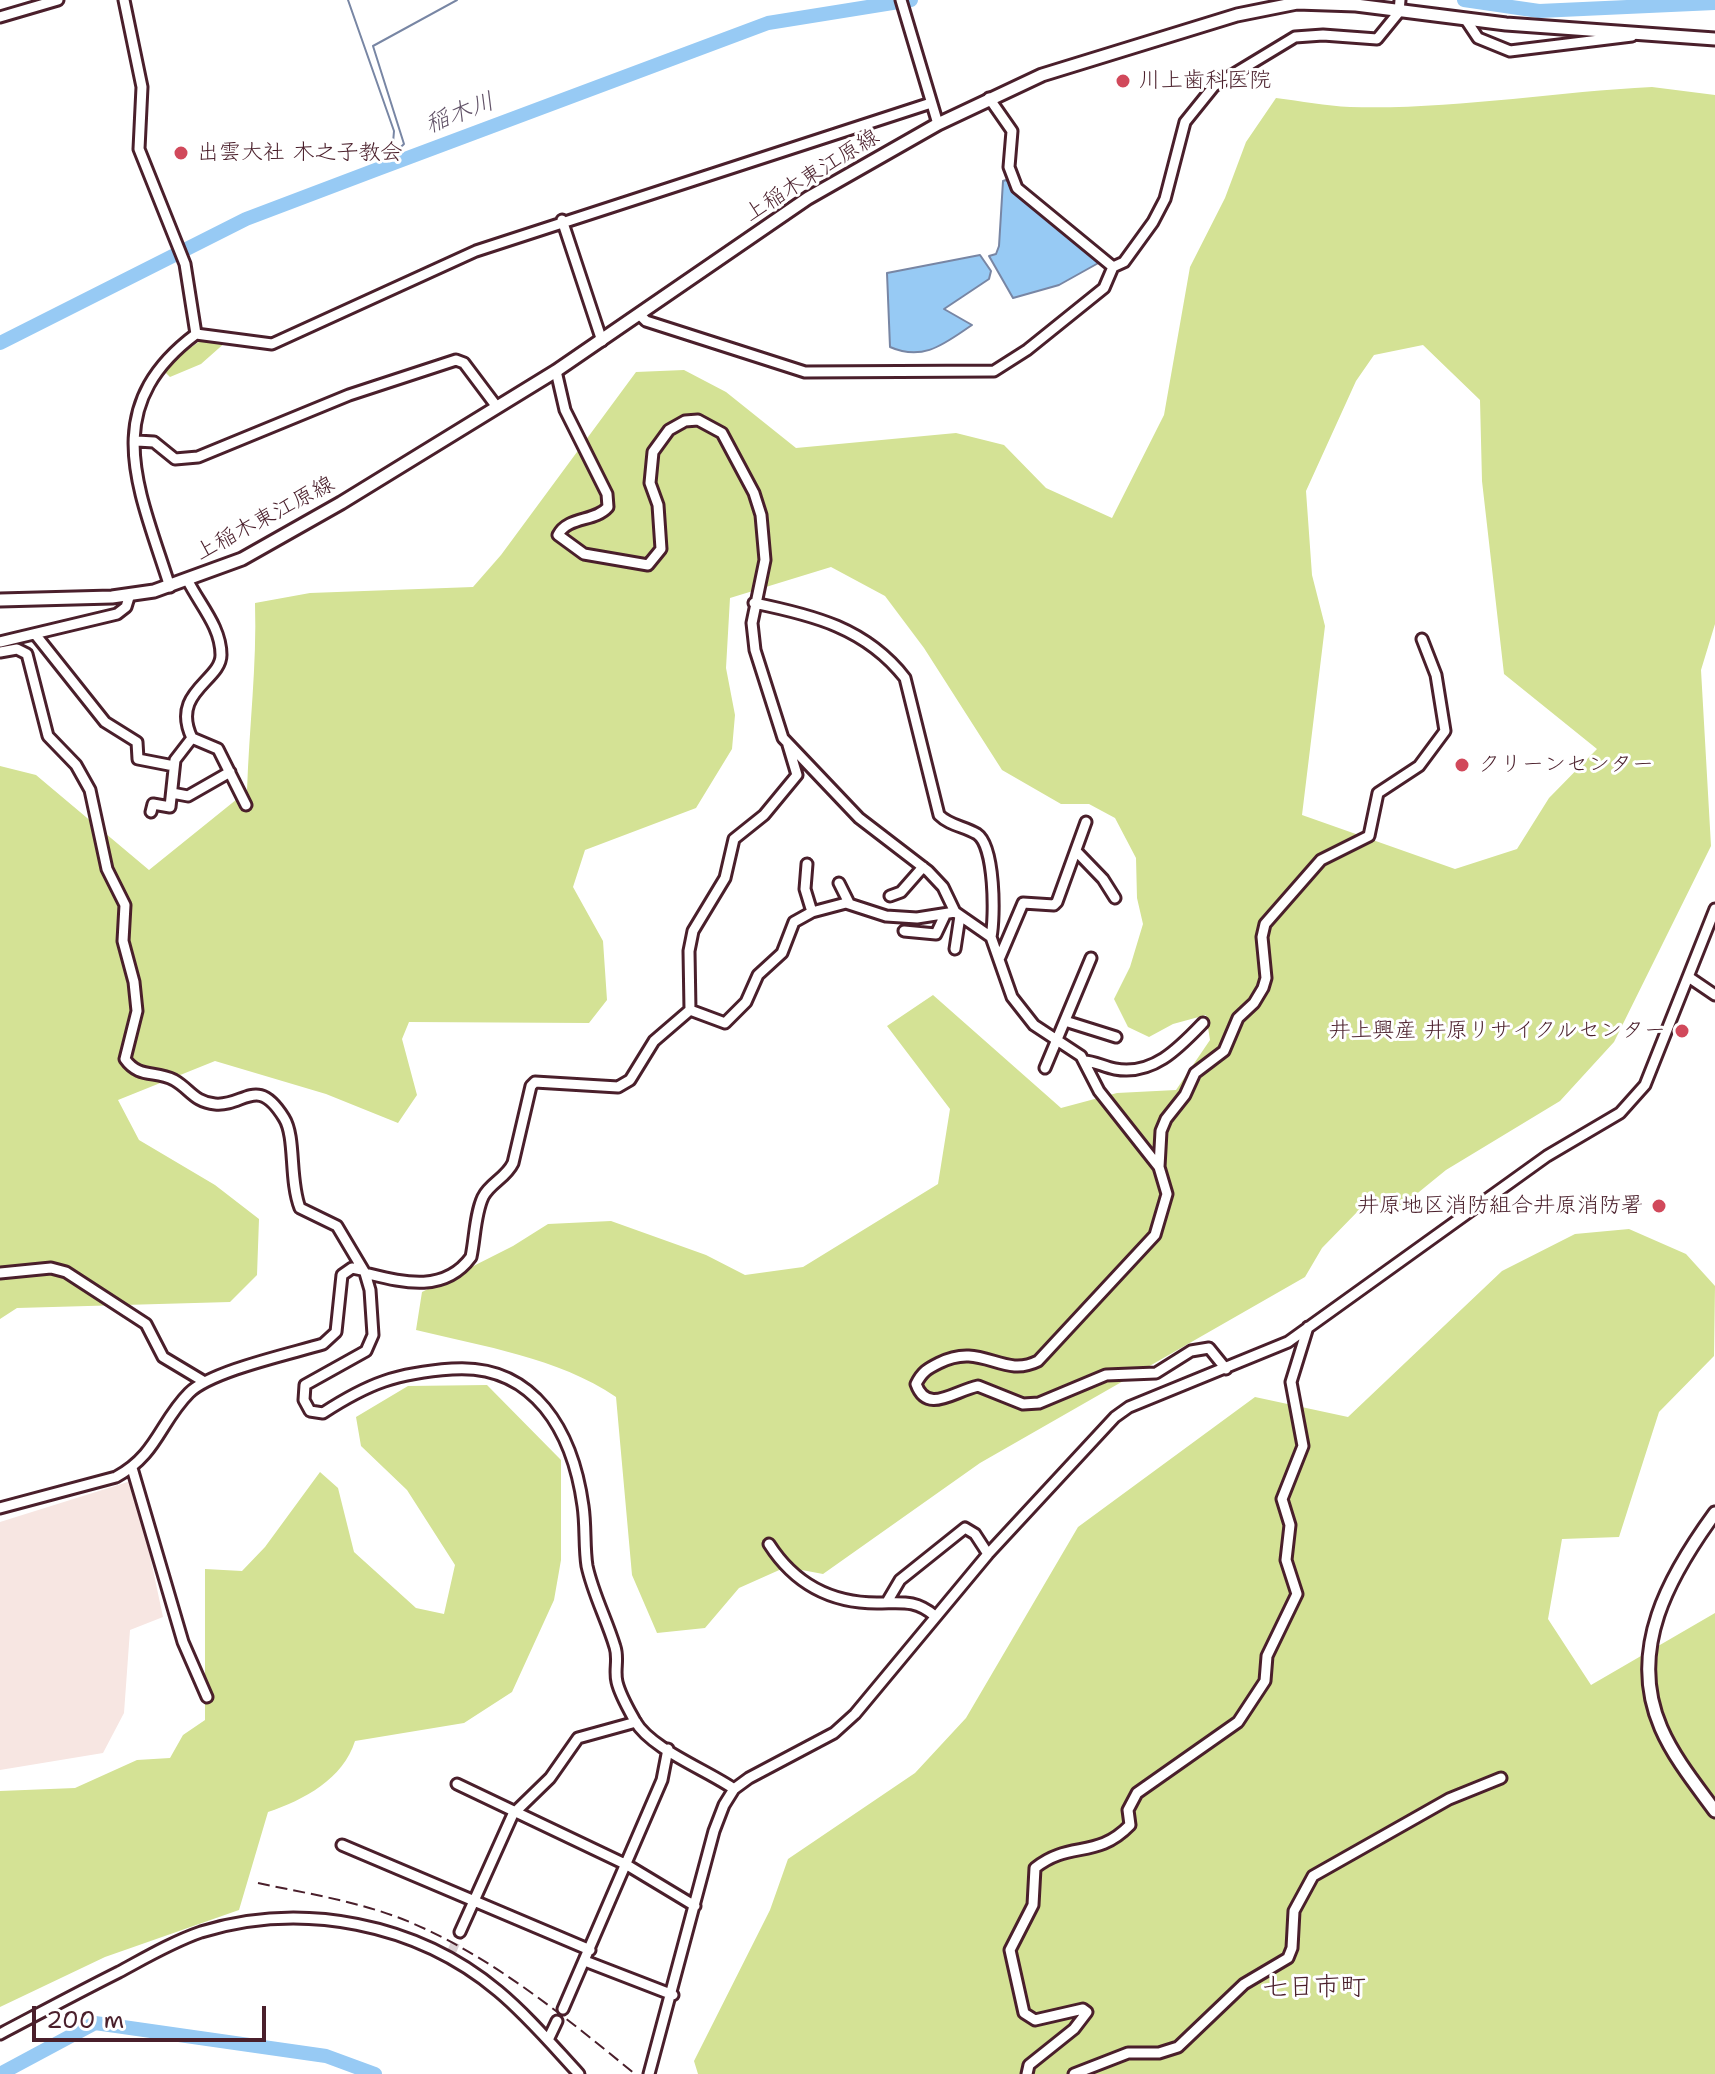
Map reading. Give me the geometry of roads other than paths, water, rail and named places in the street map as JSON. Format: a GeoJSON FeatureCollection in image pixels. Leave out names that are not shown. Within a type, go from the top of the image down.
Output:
{"type":"FeatureCollection","features":[{"type":"Feature","properties":{"kind":"main road","name":"上稲木東江原線"},"geometry":{"type":"LineString","coordinates":[[0,600],[130,594],[170,587],[276,540],[556,371],[641,316],[808,198],[938,124],[1042,75],[1237,15],[1296,2],[1400,6],[1466,20],[1715,39]]}},
{"type":"Feature","properties":{"kind":"main road"},"geometry":{"type":"LineString","coordinates":[[1715,1513],[1678,1568],[1661,1603],[1650,1645],[1648,1670],[1662,1730],[1715,1811]]}},
{"type":"Feature","properties":{"kind":"street"},"geometry":{"type":"LineString","coordinates":[[0,17],[58,0]]}},
{"type":"Feature","properties":{"kind":"street"},"geometry":{"type":"LineString","coordinates":[[124,0],[142,87],[139,149],[182,256],[196,334]]}},
{"type":"Feature","properties":{"kind":"street"},"geometry":{"type":"LineString","coordinates":[[901,0],[938,124]]}},
{"type":"Feature","properties":{"kind":"street"},"geometry":{"type":"LineString","coordinates":[[641,316],[646,321],[805,372],[994,371],[1027,350],[1104,288],[1113,267],[1124,262],[1153,222],[1165,199],[1185,122],[1214,86],[1295,37],[1377,39],[1400,6]]}},
{"type":"Feature","properties":{"kind":"street"},"geometry":{"type":"LineString","coordinates":[[1466,20],[1478,38],[1510,51],[1629,37],[1641,32]]}},
{"type":"Feature","properties":{"kind":"street"},"geometry":{"type":"LineString","coordinates":[[989,98],[1012,131],[1009,167],[1017,188],[1113,267]]}},
{"type":"Feature","properties":{"kind":"street"},"geometry":{"type":"LineString","coordinates":[[170,587],[135,477],[137,409],[145,387],[160,365],[196,334],[272,344],[476,251],[562,220],[931,103]]}},
{"type":"Feature","properties":{"kind":"street"},"geometry":{"type":"LineString","coordinates":[[562,220],[602,341]]}},
{"type":"Feature","properties":{"kind":"street"},"geometry":{"type":"LineString","coordinates":[[137,441],[154,442],[175,459],[198,457],[349,395],[456,360],[464,363],[497,407]]}},
{"type":"Feature","properties":{"kind":"street"},"geometry":{"type":"LineString","coordinates":[[556,371],[565,410],[608,500],[603,514],[560,529],[558,535],[563,541],[584,554],[604,560],[640,566],[656,558],[662,538],[658,505],[650,483],[653,452],[669,430],[698,420],[722,433],[754,493],[761,515],[765,560],[754,603],[755,650],[797,775],[764,815],[737,834],[725,878],[693,931],[689,951],[690,1010]]}},
{"type":"Feature","properties":{"kind":"street"},"geometry":{"type":"LineString","coordinates":[[151,812],[153,804],[170,807],[174,766],[192,738],[187,719],[190,704],[199,684],[216,671],[221,653],[213,624],[188,581]]}},
{"type":"Feature","properties":{"kind":"street"},"geometry":{"type":"LineString","coordinates":[[0,642],[117,614],[126,607],[130,594]]}},
{"type":"Feature","properties":{"kind":"street"},"geometry":{"type":"LineString","coordinates":[[754,603],[834,622],[892,661],[905,678],[939,815],[946,823],[978,835],[984,842],[995,897],[991,937],[1012,997],[1034,1025],[1084,1061],[1118,1070],[1153,1065],[1182,1045],[1203,1023]]}},
{"type":"Feature","properties":{"kind":"street"},"geometry":{"type":"LineString","coordinates":[[35,634],[105,722],[137,742],[138,759],[174,766]]}},
{"type":"Feature","properties":{"kind":"street"},"geometry":{"type":"LineString","coordinates":[[1226,1369],[1209,1348],[1200,1347],[1156,1373],[1106,1375],[1039,1403],[1023,1404],[978,1386],[939,1400],[929,1400],[920,1395],[916,1384],[922,1372],[953,1356],[973,1353],[1017,1367],[1038,1361],[1155,1235],[1167,1194],[1159,1167],[1161,1131],[1166,1119],[1185,1095],[1195,1073],[1224,1051],[1238,1018],[1254,1003],[1263,988],[1266,978],[1262,937],[1265,924],[1321,860],[1369,836],[1378,793],[1419,766],[1445,731],[1436,675],[1422,639]]}},
{"type":"Feature","properties":{"kind":"street"},"geometry":{"type":"LineString","coordinates":[[0,652],[17,649],[27,654],[48,736],[76,765],[90,790],[107,869],[125,905],[123,941],[134,982],[137,1011],[125,1059],[140,1074],[176,1081],[194,1099],[203,1102],[221,1104],[243,1095],[256,1094],[268,1100],[287,1121],[292,1181],[300,1208],[337,1226],[363,1271],[370,1290],[373,1335],[366,1351],[305,1385],[304,1400],[310,1411],[323,1413],[363,1387],[413,1371],[474,1367],[511,1378],[548,1410],[566,1442],[579,1483],[587,1564],[619,1659],[617,1682],[636,1722],[650,1739],[734,1789]]}},
{"type":"Feature","properties":{"kind":"street"},"geometry":{"type":"LineString","coordinates":[[192,738],[218,749],[246,805]]}},
{"type":"Feature","properties":{"kind":"street"},"geometry":{"type":"LineString","coordinates":[[788,745],[859,818],[923,867],[943,887],[953,914],[955,949]]}},
{"type":"Feature","properties":{"kind":"street"},"geometry":{"type":"LineString","coordinates":[[172,793],[188,796],[230,772]]}},
{"type":"Feature","properties":{"kind":"street"},"geometry":{"type":"LineString","coordinates":[[1000,957],[1023,903],[1054,905],[1057,902],[1086,822]]}},
{"type":"Feature","properties":{"kind":"street"},"geometry":{"type":"LineString","coordinates":[[1076,851],[1103,879],[1115,898]]}},
{"type":"Feature","properties":{"kind":"street"},"geometry":{"type":"LineString","coordinates":[[807,864],[805,889],[812,912]]}},
{"type":"Feature","properties":{"kind":"street"},"geometry":{"type":"LineString","coordinates":[[890,896],[901,892],[923,867]]}},
{"type":"Feature","properties":{"kind":"street"},"geometry":{"type":"LineString","coordinates":[[839,883],[849,903]]}},
{"type":"Feature","properties":{"kind":"street"},"geometry":{"type":"LineString","coordinates":[[690,1010],[725,1023],[730,1020],[746,1002],[758,975],[782,953],[794,922],[812,912],[849,903],[886,916],[953,914],[991,937]]}},
{"type":"Feature","properties":{"kind":"street"},"geometry":{"type":"LineString","coordinates":[[649,2074],[673,1995],[714,1831],[734,1789],[761,1769],[834,1733],[855,1714],[988,1554],[1115,1417],[1129,1407],[1288,1342],[1547,1156],[1632,1103],[1645,1085],[1715,909]]}},
{"type":"Feature","properties":{"kind":"street"},"geometry":{"type":"LineString","coordinates":[[904,931],[936,934],[953,914]]}},
{"type":"Feature","properties":{"kind":"street"},"geometry":{"type":"LineString","coordinates":[[1045,1068],[1091,958]]}},
{"type":"Feature","properties":{"kind":"street"},"geometry":{"type":"LineString","coordinates":[[1690,978],[1715,995]]}},
{"type":"Feature","properties":{"kind":"street"},"geometry":{"type":"LineString","coordinates":[[342,1275],[352,1268],[425,1284],[465,1264],[471,1257],[482,1199],[489,1187],[508,1173],[513,1163],[531,1086],[535,1082],[618,1087],[630,1080],[654,1041],[690,1010]]}},
{"type":"Feature","properties":{"kind":"street"},"geometry":{"type":"LineString","coordinates":[[1065,1021],[1116,1037]]}},
{"type":"Feature","properties":{"kind":"street"},"geometry":{"type":"LineString","coordinates":[[1084,1061],[1099,1091],[1159,1167]]}},
{"type":"Feature","properties":{"kind":"street"},"geometry":{"type":"LineString","coordinates":[[0,1508],[116,1477],[132,1468],[153,1449],[187,1395],[203,1381],[323,1344],[336,1332],[342,1275],[352,1253]]}},
{"type":"Feature","properties":{"kind":"street"},"geometry":{"type":"LineString","coordinates":[[0,1273],[51,1268],[66,1272],[146,1324],[163,1357],[203,1381]]}},
{"type":"Feature","properties":{"kind":"street"},"geometry":{"type":"LineString","coordinates":[[1027,2074],[1029,2065],[1074,2029],[1087,2012],[1083,2009],[1035,2020],[1024,2013],[1010,1950],[1033,1905],[1035,1868],[1052,1854],[1065,1850],[1090,1851],[1122,1833],[1130,1825],[1128,1810],[1137,1793],[1238,1722],[1265,1681],[1267,1656],[1297,1594],[1286,1560],[1290,1525],[1282,1499],[1303,1446],[1291,1382],[1308,1327]]}},
{"type":"Feature","properties":{"kind":"street"},"geometry":{"type":"LineString","coordinates":[[132,1468],[183,1642],[207,1697]]}},
{"type":"Feature","properties":{"kind":"street"},"geometry":{"type":"LineString","coordinates":[[887,1602],[900,1580],[965,1528],[975,1534],[988,1554]]}},
{"type":"Feature","properties":{"kind":"street"},"geometry":{"type":"LineString","coordinates":[[769,1544],[786,1568],[818,1591],[860,1601],[917,1603],[935,1616]]}},
{"type":"Feature","properties":{"kind":"street"},"geometry":{"type":"LineString","coordinates":[[460,1932],[513,1814],[550,1778],[578,1738],[636,1722]]}},
{"type":"Feature","properties":{"kind":"street"},"geometry":{"type":"LineString","coordinates":[[563,2009],[662,1780],[668,1749]]}},
{"type":"Feature","properties":{"kind":"street"},"geometry":{"type":"LineString","coordinates":[[1074,2074],[1128,2053],[1159,2053],[1178,2047],[1244,1984],[1288,1958],[1292,1948],[1294,1911],[1313,1876],[1449,1799],[1501,1778]]}},
{"type":"Feature","properties":{"kind":"street"},"geometry":{"type":"LineString","coordinates":[[457,1784],[513,1814],[627,1865],[695,1906]]}},
{"type":"Feature","properties":{"kind":"street"},"geometry":{"type":"LineString","coordinates":[[342,1845],[590,1950]]}},
{"type":"Feature","properties":{"kind":"street"},"geometry":{"type":"LineString","coordinates":[[0,2034],[171,1944],[237,1924],[281,1918],[324,1918],[367,1925],[451,1954],[499,1992],[579,2074]]}},
{"type":"Feature","properties":{"kind":"street"},"geometry":{"type":"LineString","coordinates":[[585,1961],[673,1995]]}},
{"type":"Feature","properties":{"kind":"street"},"geometry":{"type":"LineString","coordinates":[[548,2040],[557,2021]]}},
{"type":"Feature","properties":{"kind":"water"},"geometry":{"type":"Polygon","coordinates":[[[1006,180],[1102,261],[1059,285],[1013,298],[989,256],[996,254],[999,246],[1003,181],[1006,180]]]}},
{"type":"Feature","properties":{"kind":"water"},"geometry":{"type":"Polygon","coordinates":[[[980,255],[991,271],[989,279],[944,309],[972,325],[943,344],[924,351],[902,351],[890,347],[887,273],[980,255]]]}},
{"type":"Feature","properties":{"kind":"waterway"},"geometry":{"type":"LineString","coordinates":[[348,0],[394,131],[392,155]]}},
{"type":"Feature","properties":{"kind":"waterway"},"geometry":{"type":"LineString","coordinates":[[378,169],[404,144],[373,46],[457,0]]}},
{"type":"Feature","properties":{"kind":"waterway","name":"稲木川"},"geometry":{"type":"LineString","coordinates":[[0,343],[246,219],[378,169],[768,23],[911,0]]}},
{"type":"Feature","properties":{"kind":"waterway","name":"稲木川"},"geometry":{"type":"LineString","coordinates":[[1464,0],[1539,11],[1715,3]]}},
{"type":"Feature","properties":{"kind":"waterway"},"geometry":{"type":"LineString","coordinates":[[0,2074],[95,2023],[326,2056],[375,2074]]}},
{"type":"Feature","properties":{"kind":"tunnel"},"geometry":{"type":"LineString","coordinates":[[452,1951],[460,1932]]}},
{"type":"Feature","properties":{"kind":"railway"},"geometry":{"type":"LineString","coordinates":[[258,1883],[374,1909],[443,1937],[528,1991],[635,2074]]}},
{"type":"Feature","properties":{"kind":"place","name":"川上歯科医院"},"geometry":{"type":"Point","coordinates":[1123,81]}},
{"type":"Feature","properties":{"kind":"place","name":"出雲大社 木之子教会"},"geometry":{"type":"Point","coordinates":[181,153]}},
{"type":"Feature","properties":{"kind":"place","name":"クリーンセンター"},"geometry":{"type":"Point","coordinates":[1462,765]}},
{"type":"Feature","properties":{"kind":"place","name":"井上興産 井原リサイクルセンター"},"geometry":{"type":"Point","coordinates":[1682,1031]}},
{"type":"Feature","properties":{"kind":"place","name":"井原地区消防組合井原消防署"},"geometry":{"type":"Point","coordinates":[1659,1206]}},
{"type":"Feature","properties":{"kind":"district","name":"七日市町"},"geometry":{"type":"Point","coordinates":[1314,1988]}}]}
